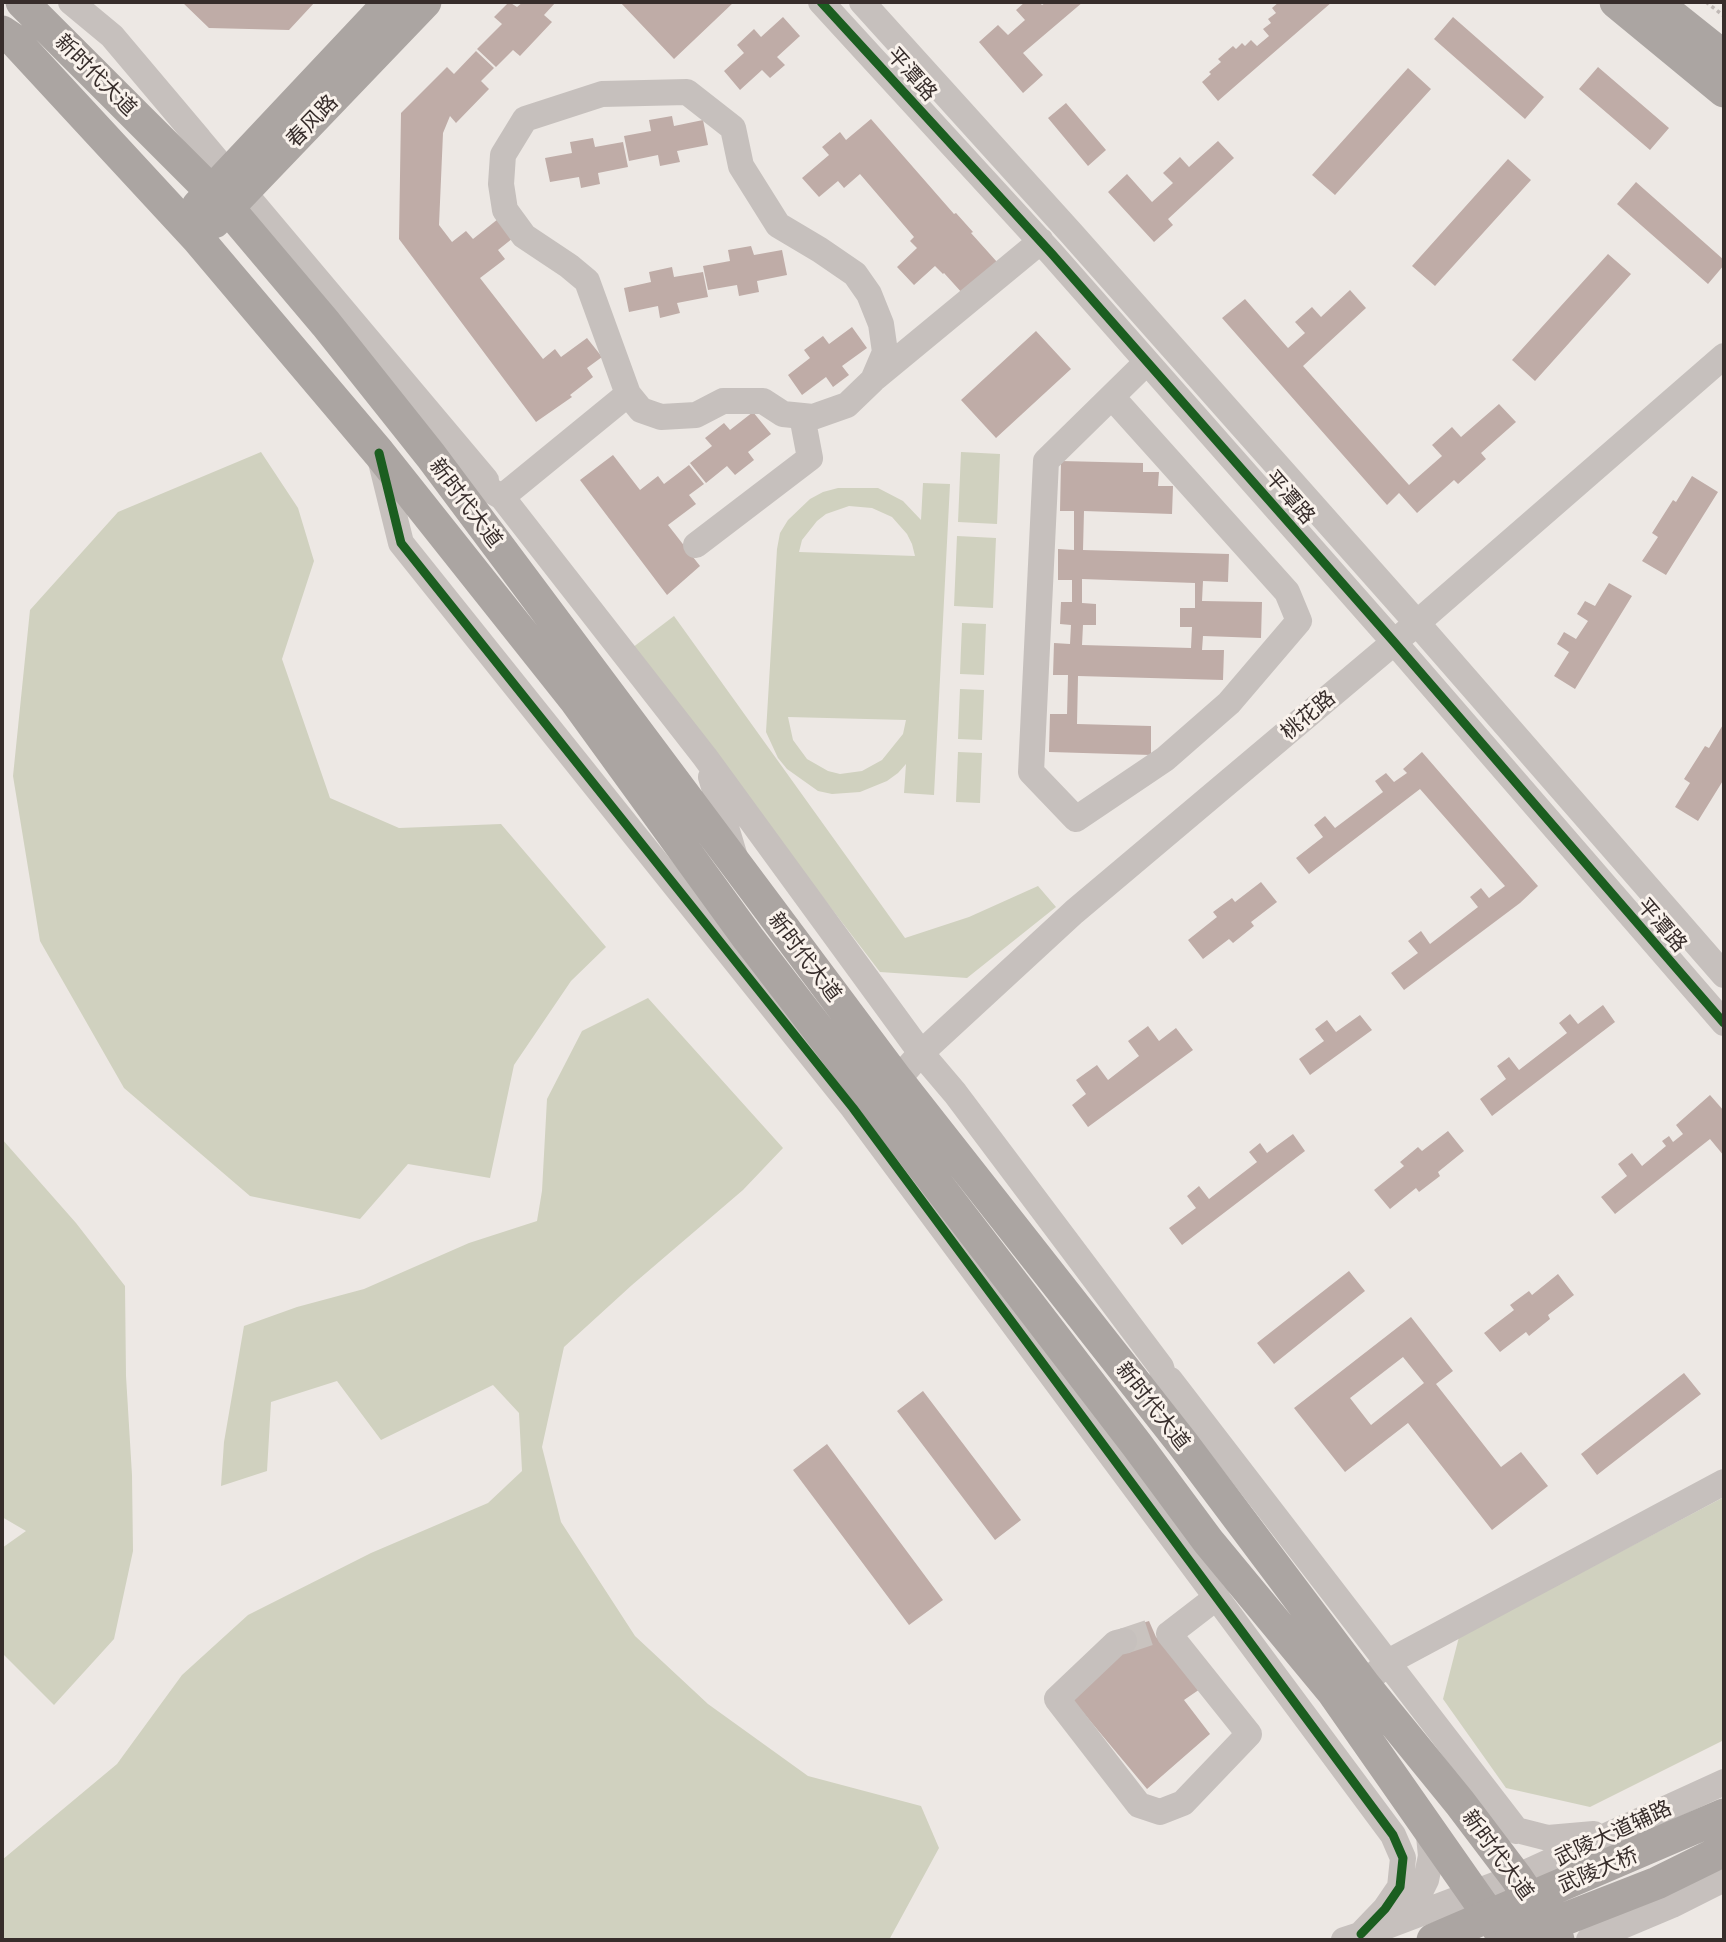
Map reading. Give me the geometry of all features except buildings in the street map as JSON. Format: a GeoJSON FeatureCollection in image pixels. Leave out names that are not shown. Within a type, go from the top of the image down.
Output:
{"type":"FeatureCollection","features":[{"type":"Feature","properties":{"kind":"main road","name":"新时代大道"},"geometry":{"type":"LineString","coordinates":[[22,2],[228,191],[326,324],[431,456],[897,1080],[1183,1444],[1364,1685],[1460,1803],[1516,1877],[1558,1940]]}},
{"type":"Feature","properties":{"kind":"main road","name":"春风路"},"geometry":{"type":"LineString","coordinates":[[228,191],[390,2]]}},
{"type":"Feature","properties":{"kind":"main road","name":"春风路"},"geometry":{"type":"LineString","coordinates":[[190,231],[228,191],[425,2]]}},
{"type":"Feature","properties":{"kind":"main road"},"geometry":{"type":"LineString","coordinates":[[1616,2],[1724,91]]}},
{"type":"Feature","properties":{"kind":"main road"},"geometry":{"type":"LineString","coordinates":[[1655,2],[1724,57]]}},
{"type":"Feature","properties":{"kind":"main road","name":"新时代大道"},"geometry":{"type":"LineString","coordinates":[[2,32],[23,50],[190,231],[379,453],[576,701],[748,938],[1208,1541],[1333,1692],[1509,1940]]}},
{"type":"Feature","properties":{"kind":"main road","name":"武陵大桥"},"geometry":{"type":"LineString","coordinates":[[1433,1940],[1724,1815]]}},
{"type":"Feature","properties":{"kind":"main road","name":"武陵大桥"},"geometry":{"type":"LineString","coordinates":[[1509,1940],[1657,1883],[1724,1850]]}},
{"type":"Feature","properties":{"kind":"street"},"geometry":{"type":"LineString","coordinates":[[71,2],[112,36],[199,139],[228,191],[500,496],[705,758],[921,1053],[955,1093],[1161,1367],[1517,1831]]}},
{"type":"Feature","properties":{"kind":"street","name":"平潭路"},"geometry":{"type":"LineString","coordinates":[[821,2],[1041,241],[1724,1023]]}},
{"type":"Feature","properties":{"kind":"street","name":"平潭路"},"geometry":{"type":"LineString","coordinates":[[862,2],[1417,623],[1724,975]]}},
{"type":"Feature","properties":{"kind":"street"},"geometry":{"type":"LineString","coordinates":[[873,380],[885,352],[881,324],[869,295],[855,274],[778,225],[741,166],[733,128],[710,108],[687,92],[602,94],[525,118],[503,155],[501,184],[505,210],[524,236],[587,281],[628,394],[640,410],[661,417],[696,415],[723,401],[763,401],[783,414],[813,417],[847,405],[873,380],[1041,241]]}},
{"type":"Feature","properties":{"kind":"street","name":"桃花路"},"geometry":{"type":"LineString","coordinates":[[897,1080],[921,1053],[1074,912],[1417,623],[1724,356]]}},
{"type":"Feature","properties":{"kind":"street"},"geometry":{"type":"LineString","coordinates":[[1112,397],[1287,592],[1299,621],[1228,703],[1165,759],[1076,819],[1031,772],[1046,461],[1147,362]]}},
{"type":"Feature","properties":{"kind":"street"},"geometry":{"type":"LineString","coordinates":[[500,496],[628,394]]}},
{"type":"Feature","properties":{"kind":"street"},"geometry":{"type":"LineString","coordinates":[[696,545],[810,458],[803,416]]}},
{"type":"Feature","properties":{"kind":"street"},"geometry":{"type":"LineString","coordinates":[[379,453],[401,543],[853,1108],[1393,1835],[1402,1858],[1400,1887],[1385,1909],[1352,1937]]}},
{"type":"Feature","properties":{"kind":"street"},"geometry":{"type":"LineString","coordinates":[[431,456],[500,496]]}},
{"type":"Feature","properties":{"kind":"street"},"geometry":{"type":"LineString","coordinates":[[705,758],[738,866]]}},
{"type":"Feature","properties":{"kind":"street"},"geometry":{"type":"LineString","coordinates":[[1161,1367],[1183,1444]]}},
{"type":"Feature","properties":{"kind":"street"},"geometry":{"type":"LineString","coordinates":[[1364,1685],[1388,1662],[1724,1482]]}},
{"type":"Feature","properties":{"kind":"street"},"geometry":{"type":"LineString","coordinates":[[1147,1504],[1208,1541]]}},
{"type":"Feature","properties":{"kind":"street"},"geometry":{"type":"LineString","coordinates":[[1124,1641],[1116,1643],[1057,1699],[1139,1805],[1160,1812],[1183,1803],[1249,1734],[1161,1633],[1217,1597]]}},
{"type":"Feature","properties":{"kind":"street","name":"武陵大道辅路"},"geometry":{"type":"LineString","coordinates":[[1352,1937],[1516,1877],[1724,1782]]}},
{"type":"Feature","properties":{"kind":"street"},"geometry":{"type":"LineString","coordinates":[[1460,1803],[1486,1820],[1548,1838],[1606,1831],[1636,1823]]}},
{"type":"Feature","properties":{"kind":"street"},"geometry":{"type":"LineString","coordinates":[[1387,1926],[1413,1906],[1426,1880],[1431,1856],[1428,1826]]}},
{"type":"Feature","properties":{"kind":"street"},"geometry":{"type":"LineString","coordinates":[[1589,1940],[1724,1878]]}},
{"type":"Feature","properties":{"kind":"street"},"geometry":{"type":"LineString","coordinates":[[1620,1940],[1650,1914]]}},
{"type":"Feature","properties":{"kind":"path"},"geometry":{"type":"LineString","coordinates":[[1706,2],[1724,16]]}},
{"type":"Feature","properties":{"kind":"green space"},"geometry":{"type":"Polygon","coordinates":[[[261,452],[298,508],[314,561],[282,659],[330,798],[399,828],[501,824],[606,947],[571,981],[514,1065],[490,1178],[408,1164],[360,1219],[250,1196],[124,1088],[40,941],[13,776],[30,610],[118,512],[261,452]]]}},
{"type":"Feature","properties":{"kind":"green space"},"geometry":{"type":"Polygon","coordinates":[[[961,452],[1000,454],[997,524],[958,522],[961,452]]]}},
{"type":"Feature","properties":{"kind":"green space"},"geometry":{"type":"Polygon","coordinates":[[[923,483],[950,484],[934,795],[904,793],[906,764],[887,781],[860,792],[832,794],[818,791],[787,769],[778,758],[766,732],[780,533],[788,520],[810,499],[838,488],[878,488],[903,501],[921,520],[923,483]],[[849,506],[826,514],[817,521],[802,540],[799,552],[915,556],[907,534],[892,517],[872,508],[849,506]],[[788,717],[793,740],[807,759],[828,771],[840,774],[862,771],[882,760],[903,734],[906,720],[788,717]]]}},
{"type":"Feature","properties":{"kind":"green space"},"geometry":{"type":"Polygon","coordinates":[[[957,536],[996,538],[993,608],[954,606],[957,536]]]}},
{"type":"Feature","properties":{"kind":"green space"},"geometry":{"type":"Polygon","coordinates":[[[674,616],[905,938],[969,917],[1038,886],[1056,907],[967,978],[880,972],[632,648],[674,616]]]}},
{"type":"Feature","properties":{"kind":"green space"},"geometry":{"type":"Polygon","coordinates":[[[962,623],[986,624],[984,675],[960,674],[962,623]]]}},
{"type":"Feature","properties":{"kind":"green space"},"geometry":{"type":"Polygon","coordinates":[[[960,689],[984,690],[982,740],[958,739],[960,689]]]}},
{"type":"Feature","properties":{"kind":"green space"},"geometry":{"type":"Polygon","coordinates":[[[958,752],[982,753],[980,803],[956,802],[958,752]]]}},
{"type":"Feature","properties":{"kind":"green space"},"geometry":{"type":"Polygon","coordinates":[[[648,998],[783,1148],[743,1190],[564,1347],[542,1447],[561,1522],[635,1636],[708,1704],[808,1776],[921,1806],[939,1848],[889,1940],[2,1940],[2,1860],[117,1764],[182,1675],[248,1615],[371,1553],[488,1503],[522,1471],[519,1413],[493,1385],[381,1440],[337,1381],[271,1402],[267,1471],[221,1486],[224,1442],[244,1326],[297,1307],[364,1289],[469,1243],[537,1221],[542,1191],[547,1099],[582,1031],[648,998]]]}},
{"type":"Feature","properties":{"kind":"green space"},"geometry":{"type":"Polygon","coordinates":[[[2,1139],[76,1223],[125,1286],[133,1551],[114,1639],[54,1705],[2,1653],[2,1548],[26,1531],[2,1517],[2,1139]]]}},
{"type":"Feature","properties":{"kind":"green space"},"geometry":{"type":"Polygon","coordinates":[[[1724,1497],[1724,1740],[1590,1807],[1506,1788],[1443,1699],[1459,1637],[1724,1497]]]}},
{"type":"Feature","properties":{"kind":"tunnel"},"geometry":{"type":"LineString","coordinates":[[1124,1641],[1154,1631]]}},
{"type":"Feature","properties":{"kind":"cycle path"},"geometry":{"type":"LineString","coordinates":[[821,2],[1052,254],[1394,642],[1724,1023]]}},
{"type":"Feature","properties":{"kind":"cycle path"},"geometry":{"type":"LineString","coordinates":[[379,453],[401,543],[853,1108],[1393,1835],[1403,1858],[1400,1887],[1385,1909],[1361,1934]]}}]}
